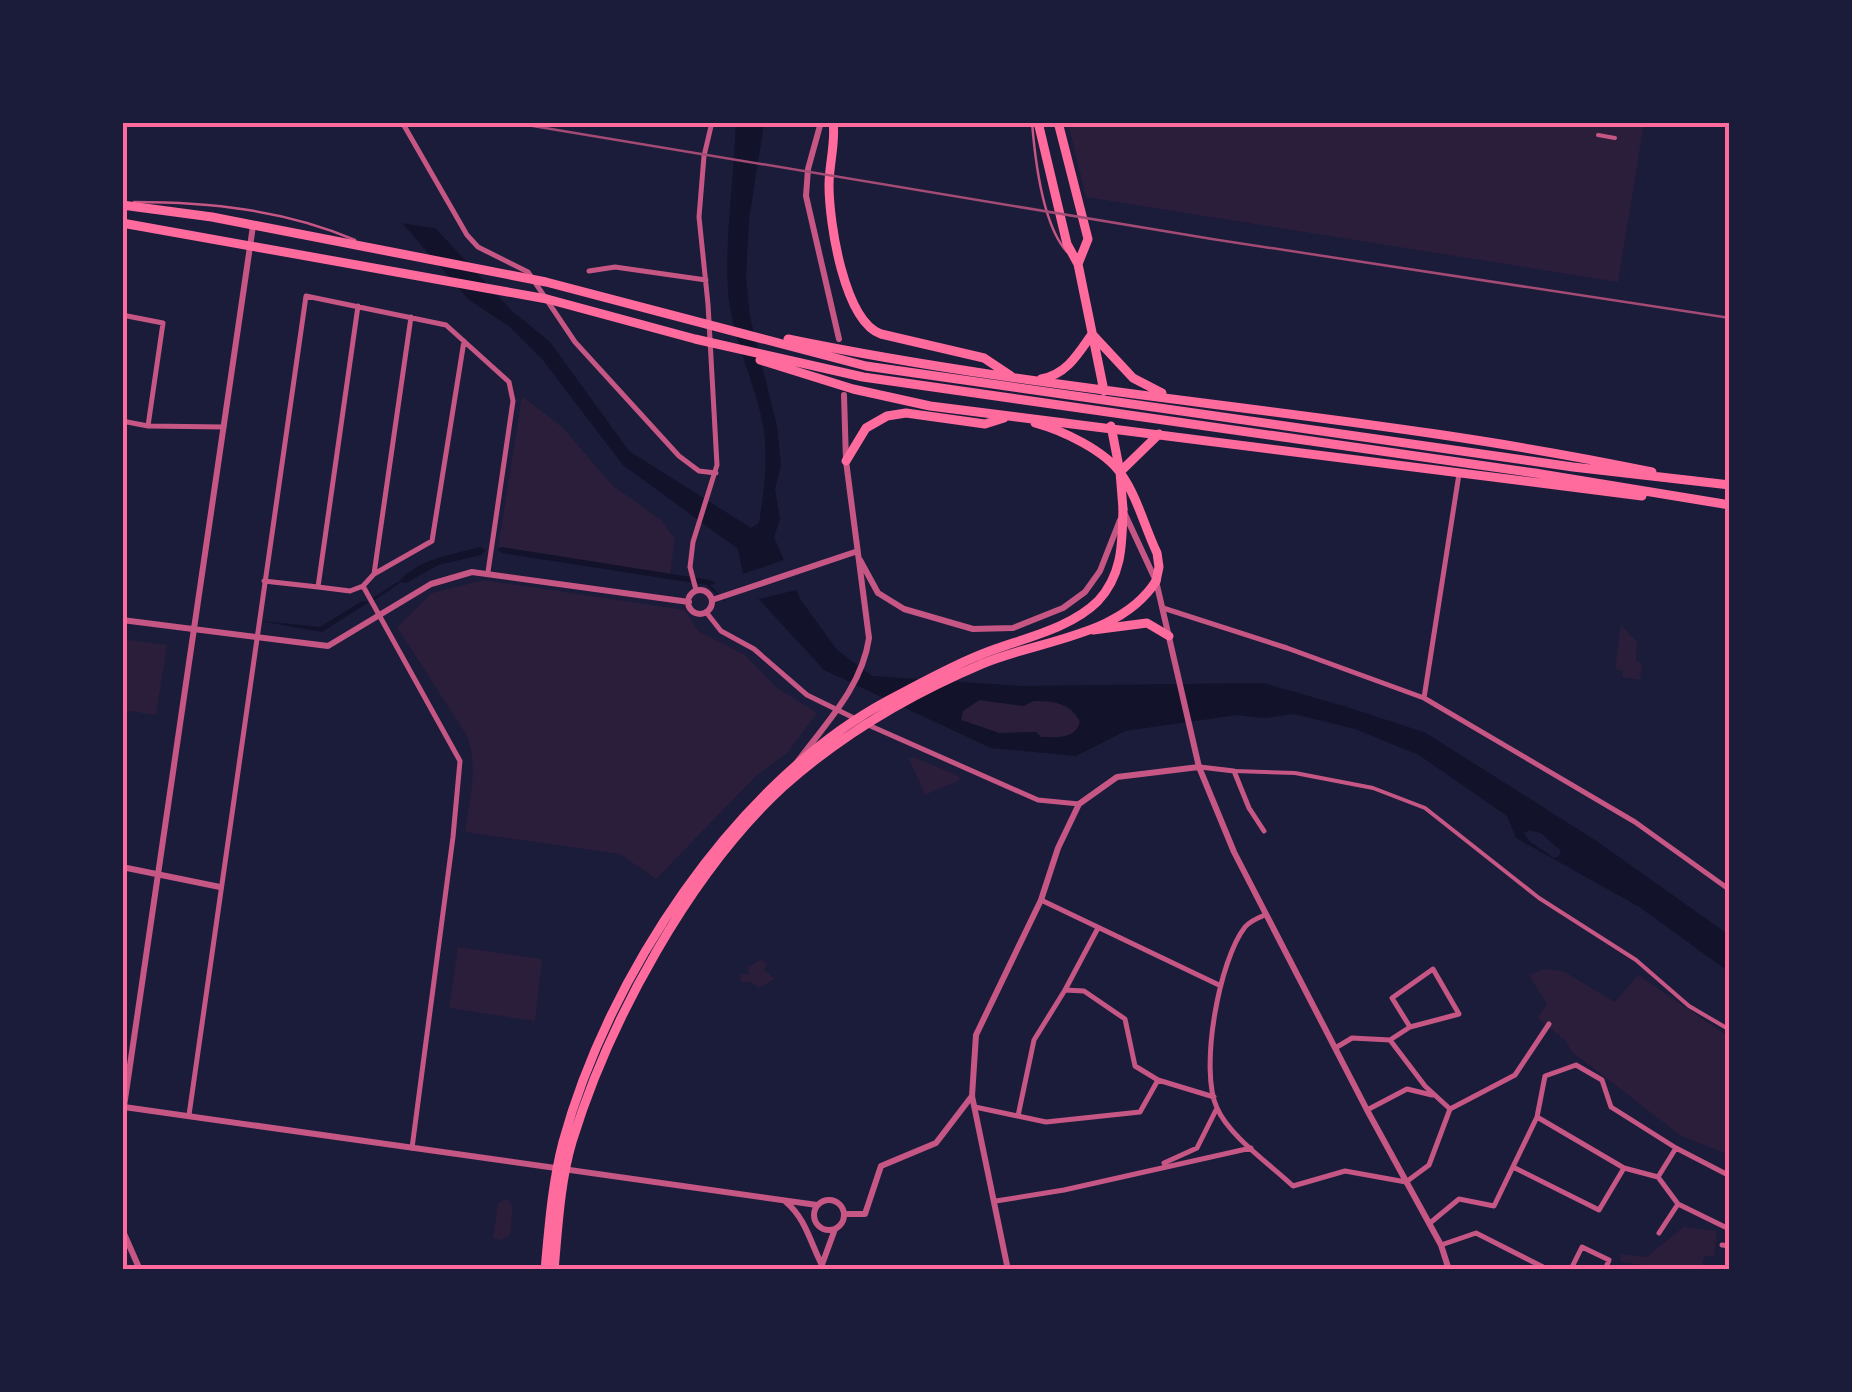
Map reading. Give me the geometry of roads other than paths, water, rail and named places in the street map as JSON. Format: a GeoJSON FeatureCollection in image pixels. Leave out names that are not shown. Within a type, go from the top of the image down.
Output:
{"type":"FeatureCollection","features":[{"type":"Feature","properties":{"kind":"main road"},"geometry":{"type":"LineString","coordinates":[[833,122],[828,186],[847,286],[860,318],[871,330],[984,358],[1014,377]]}},
{"type":"Feature","properties":{"kind":"main road"},"geometry":{"type":"LineString","coordinates":[[545,1270],[568,1143],[602,1039],[636,968],[704,864],[791,770],[882,704],[932,678],[1040,638],[1081,615],[1112,582],[1122,557],[1120,472],[1078,264],[1067,244],[1035,122]]}},
{"type":"Feature","properties":{"kind":"main road"},"geometry":{"type":"LineString","coordinates":[[1058,122],[1088,240],[1078,264]]}},
{"type":"Feature","properties":{"kind":"main road"},"geometry":{"type":"LineString","coordinates":[[122,204],[546,282],[866,366],[1538,462],[1730,484]]}},
{"type":"Feature","properties":{"kind":"main road"},"geometry":{"type":"LineString","coordinates":[[122,223],[547,299],[890,398],[1012,417],[1700,501]]}},
{"type":"Feature","properties":{"kind":"main road"},"geometry":{"type":"LineString","coordinates":[[692,320],[892,359],[1454,435],[1705,482]]}},
{"type":"Feature","properties":{"kind":"main road"},"geometry":{"type":"LineString","coordinates":[[1032,380],[1060,372],[1092,334]]}},
{"type":"Feature","properties":{"kind":"main road"},"geometry":{"type":"LineString","coordinates":[[1092,334],[1133,378],[1174,398]]}},
{"type":"Feature","properties":{"kind":"main road"},"geometry":{"type":"LineString","coordinates":[[695,339],[862,377],[1536,473],[1730,505]]}},
{"type":"Feature","properties":{"kind":"main road"},"geometry":{"type":"LineString","coordinates":[[1047,382],[1058,401],[1048,420]]}},
{"type":"Feature","properties":{"kind":"main road"},"geometry":{"type":"LineString","coordinates":[[846,461],[866,428],[887,416],[906,413],[985,424],[1012,417],[1059,430],[1120,472],[1157,553],[1156,581],[1137,602],[1090,630]]}},
{"type":"Feature","properties":{"kind":"main road"},"geometry":{"type":"LineString","coordinates":[[1120,472],[1159,434]]}},
{"type":"Feature","properties":{"kind":"main road"},"geometry":{"type":"LineString","coordinates":[[1040,638],[1148,623],[1169,638]]}},
{"type":"Feature","properties":{"kind":"main road"},"geometry":{"type":"LineString","coordinates":[[568,1143],[644,972],[675,921],[712,869],[780,790],[839,737]]}},
{"type":"Feature","properties":{"kind":"main road"},"geometry":{"type":"LineString","coordinates":[[554,1270],[556,1201]]}},
{"type":"Feature","properties":{"kind":"street"},"geometry":{"type":"LineString","coordinates":[[402,122],[467,235],[478,247],[528,272],[575,342],[679,456],[698,471],[716,469]]}},
{"type":"Feature","properties":{"kind":"street"},"geometry":{"type":"LineString","coordinates":[[706,612],[695,612],[689,596],[694,586],[690,568],[694,542],[716,469],[699,217],[712,122]]}},
{"type":"Feature","properties":{"kind":"street"},"geometry":{"type":"LineString","coordinates":[[821,122],[808,169],[806,196],[838,339]]}},
{"type":"Feature","properties":{"kind":"street"},"geometry":{"type":"LineString","coordinates":[[1598,136],[1615,138]]}},
{"type":"Feature","properties":{"kind":"street"},"geometry":{"type":"LineString","coordinates":[[122,1120],[253,226]]}},
{"type":"Feature","properties":{"kind":"street"},"geometry":{"type":"LineString","coordinates":[[589,271],[615,266],[706,280]]}},
{"type":"Feature","properties":{"kind":"street"},"geometry":{"type":"LineString","coordinates":[[188,1115],[306,296],[446,325],[510,382],[513,401],[488,572]]}},
{"type":"Feature","properties":{"kind":"street"},"geometry":{"type":"LineString","coordinates":[[318,588],[358,306]]}},
{"type":"Feature","properties":{"kind":"street"},"geometry":{"type":"LineString","coordinates":[[122,315],[163,323],[148,426]]}},
{"type":"Feature","properties":{"kind":"street"},"geometry":{"type":"LineString","coordinates":[[374,574],[411,317]]}},
{"type":"Feature","properties":{"kind":"street"},"geometry":{"type":"LineString","coordinates":[[264,581],[350,591],[364,587],[374,574],[432,541],[464,341]]}},
{"type":"Feature","properties":{"kind":"street"},"geometry":{"type":"LineString","coordinates":[[791,770],[848,694],[866,659],[868,624],[855,552],[844,395]]}},
{"type":"Feature","properties":{"kind":"street"},"geometry":{"type":"LineString","coordinates":[[122,421],[148,426],[224,427]]}},
{"type":"Feature","properties":{"kind":"street"},"geometry":{"type":"LineString","coordinates":[[1424,698],[1459,472]]}},
{"type":"Feature","properties":{"kind":"street"},"geometry":{"type":"LineString","coordinates":[[855,552],[878,593],[889,602],[956,626],[992,631],[1014,628],[1062,608],[1085,592],[1100,570],[1123,509]]}},
{"type":"Feature","properties":{"kind":"street"},"geometry":{"type":"LineString","coordinates":[[1123,509],[1156,581],[1199,767],[1264,915],[1337,1046],[1367,1110],[1441,1245],[1450,1270]]}},
{"type":"Feature","properties":{"kind":"street"},"geometry":{"type":"LineString","coordinates":[[706,612],[712,600],[855,552]]}},
{"type":"Feature","properties":{"kind":"street"},"geometry":{"type":"LineString","coordinates":[[122,620],[328,646],[430,584],[457,574],[488,572],[689,602]]}},
{"type":"Feature","properties":{"kind":"street"},"geometry":{"type":"LineString","coordinates":[[694,586],[706,591],[712,600]]}},
{"type":"Feature","properties":{"kind":"street"},"geometry":{"type":"LineString","coordinates":[[364,587],[460,761],[412,1148]]}},
{"type":"Feature","properties":{"kind":"street"},"geometry":{"type":"LineString","coordinates":[[1162,608],[1424,698],[1607,805],[1730,890]]}},
{"type":"Feature","properties":{"kind":"street"},"geometry":{"type":"LineString","coordinates":[[706,612],[721,632],[754,650],[806,695],[1038,800],[1079,804]]}},
{"type":"Feature","properties":{"kind":"street"},"geometry":{"type":"LineString","coordinates":[[1008,1270],[972,1096],[976,1035],[1040,900],[1079,804],[1117,777],[1199,767],[1294,774],[1354,784],[1426,808],[1539,898],[1636,960],[1689,1006],[1730,1030]]}},
{"type":"Feature","properties":{"kind":"street"},"geometry":{"type":"LineString","coordinates":[[1234,771],[1249,808],[1264,831]]}},
{"type":"Feature","properties":{"kind":"street"},"geometry":{"type":"LineString","coordinates":[[122,867],[220,887]]}},
{"type":"Feature","properties":{"kind":"street"},"geometry":{"type":"LineString","coordinates":[[1719,882],[1730,875]]}},
{"type":"Feature","properties":{"kind":"street"},"geometry":{"type":"LineString","coordinates":[[1040,900],[1218,985]]}},
{"type":"Feature","properties":{"kind":"street"},"geometry":{"type":"LineString","coordinates":[[1264,915],[1244,928],[1218,985],[1209,1075],[1217,1109],[1293,1186],[1345,1170],[1406,1182],[1430,1165],[1450,1109],[1514,1075],[1549,1024]]}},
{"type":"Feature","properties":{"kind":"street"},"geometry":{"type":"LineString","coordinates":[[1018,1116],[1034,1040],[1098,928]]}},
{"type":"Feature","properties":{"kind":"street"},"geometry":{"type":"LineString","coordinates":[[1337,1046],[1352,1038],[1390,1040],[1410,1028],[1459,1014],[1433,969],[1392,998],[1410,1028]]}},
{"type":"Feature","properties":{"kind":"street"},"geometry":{"type":"LineString","coordinates":[[1065,990],[1084,991],[1125,1020],[1135,1066],[1158,1080],[1214,1097]]}},
{"type":"Feature","properties":{"kind":"street"},"geometry":{"type":"LineString","coordinates":[[1390,1040],[1450,1109]]}},
{"type":"Feature","properties":{"kind":"street"},"geometry":{"type":"LineString","coordinates":[[1430,1224],[1459,1200],[1494,1206],[1537,1118],[1544,1076],[1576,1064],[1602,1080],[1611,1107],[1730,1176]]}},
{"type":"Feature","properties":{"kind":"street"},"geometry":{"type":"LineString","coordinates":[[974,1107],[1046,1122],[1140,1112],[1158,1080]]}},
{"type":"Feature","properties":{"kind":"street"},"geometry":{"type":"LineString","coordinates":[[1367,1110],[1408,1089],[1435,1096]]}},
{"type":"Feature","properties":{"kind":"street"},"geometry":{"type":"LineString","coordinates":[[844,1214],[864,1214],[881,1166],[936,1143],[972,1096]]}},
{"type":"Feature","properties":{"kind":"street"},"geometry":{"type":"LineString","coordinates":[[123,1107],[817,1205],[834,1200],[844,1214]]}},
{"type":"Feature","properties":{"kind":"street"},"geometry":{"type":"LineString","coordinates":[[1152,1168],[1198,1148],[1217,1109]]}},
{"type":"Feature","properties":{"kind":"street"},"geometry":{"type":"LineString","coordinates":[[1537,1118],[1624,1168],[1658,1177],[1678,1204],[1725,1227]]}},
{"type":"Feature","properties":{"kind":"street"},"geometry":{"type":"LineString","coordinates":[[996,1201],[1064,1190],[1252,1148]]}},
{"type":"Feature","properties":{"kind":"street"},"geometry":{"type":"LineString","coordinates":[[1658,1177],[1676,1148]]}},
{"type":"Feature","properties":{"kind":"street"},"geometry":{"type":"LineString","coordinates":[[1513,1168],[1599,1210],[1624,1168]]}},
{"type":"Feature","properties":{"kind":"street"},"geometry":{"type":"LineString","coordinates":[[783,1200],[796,1210],[809,1232],[821,1267]]}},
{"type":"Feature","properties":{"kind":"street"},"geometry":{"type":"LineString","coordinates":[[1659,1233],[1678,1204]]}},
{"type":"Feature","properties":{"kind":"street"},"geometry":{"type":"LineString","coordinates":[[817,1205],[815,1222],[823,1230],[840,1226],[844,1214]]}},
{"type":"Feature","properties":{"kind":"street"},"geometry":{"type":"LineString","coordinates":[[122,1229],[140,1270]]}},
{"type":"Feature","properties":{"kind":"street"},"geometry":{"type":"LineString","coordinates":[[821,1267],[835,1229]]}},
{"type":"Feature","properties":{"kind":"street"},"geometry":{"type":"LineString","coordinates":[[1441,1245],[1476,1234],[1549,1270]]}},
{"type":"Feature","properties":{"kind":"street"},"geometry":{"type":"LineString","coordinates":[[1577,1270],[1572,1267],[1582,1247],[1609,1260],[1605,1270]]}},
{"type":"Feature","properties":{"kind":"lane"},"geometry":{"type":"LineString","coordinates":[[122,204],[202,202],[314,223],[375,248]]}},
{"type":"Feature","properties":{"kind":"waterway"},"geometry":{"type":"LineString","coordinates":[[372,600],[398,583]]}},
{"type":"Feature","properties":{"kind":"railway"},"geometry":{"type":"LineString","coordinates":[[509,122],[1212,239],[1730,318]]}}]}
